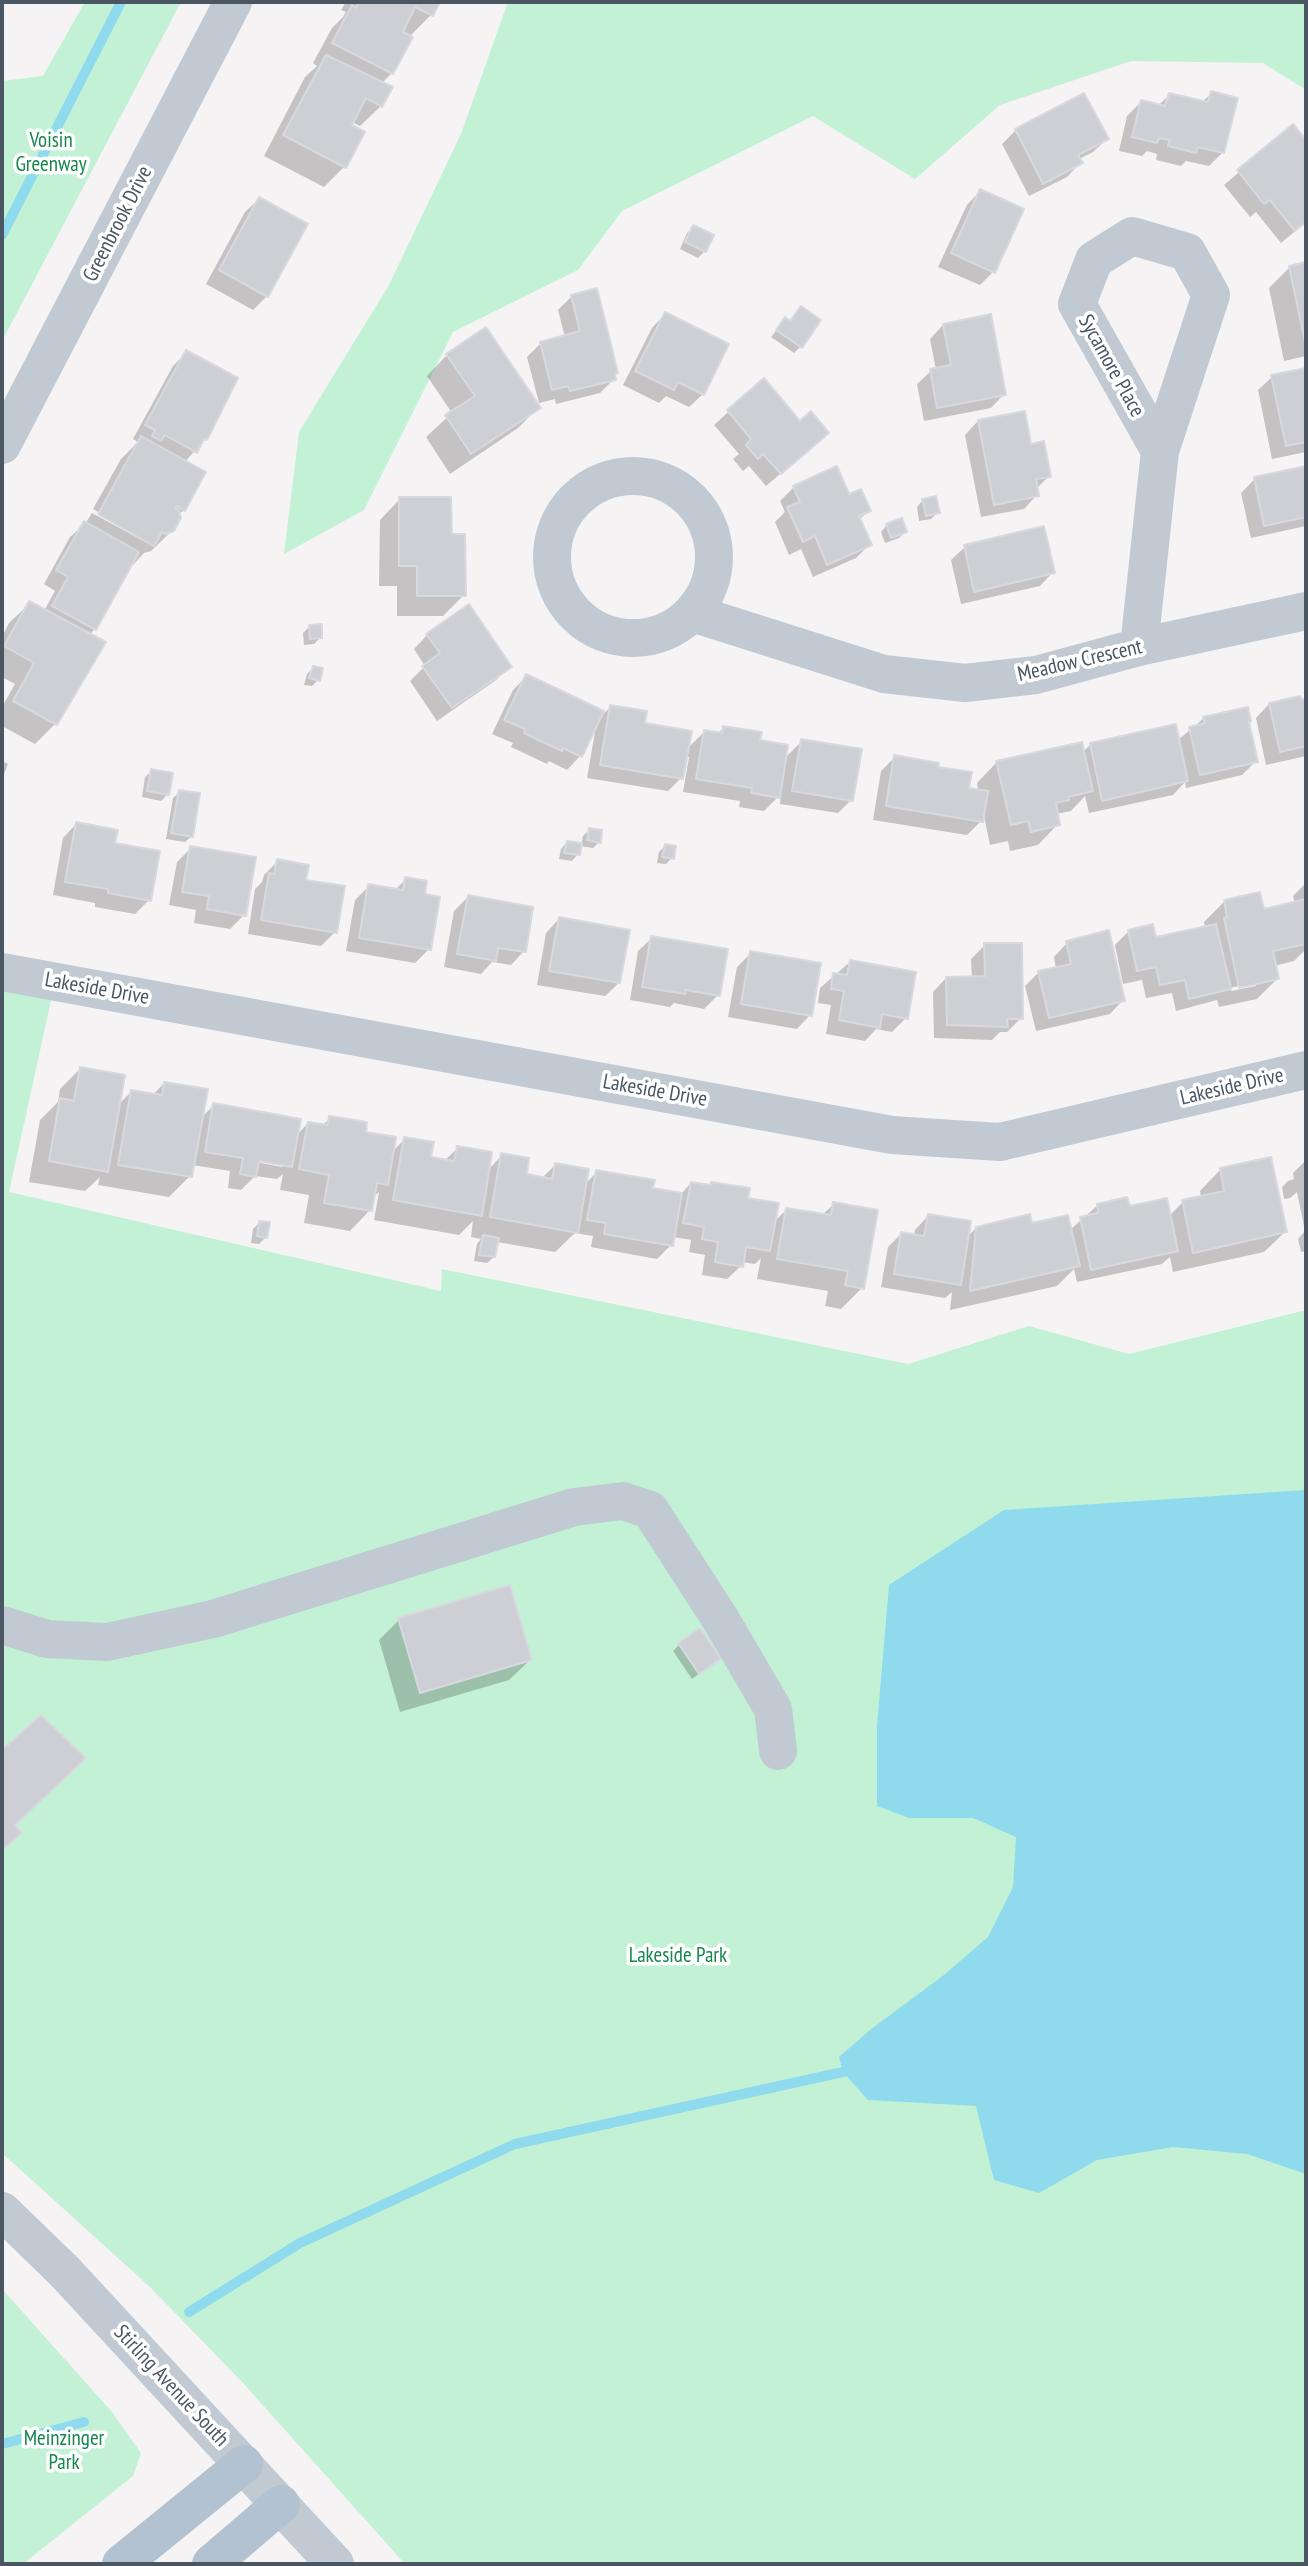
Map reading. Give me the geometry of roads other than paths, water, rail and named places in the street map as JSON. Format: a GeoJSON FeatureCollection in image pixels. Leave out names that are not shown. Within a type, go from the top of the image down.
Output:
{"type":"FeatureCollection","features":[{"type":"Feature","properties":{"kind":"main road"},"geometry":{"type":"LineString","coordinates":[[121,2564],[244,2464]]}},
{"type":"Feature","properties":{"kind":"main road"},"geometry":{"type":"LineString","coordinates":[[211,2564],[281,2504]]}},
{"type":"Feature","properties":{"kind":"street","name":"Greenbrook Drive"},"geometry":{"type":"LineString","coordinates":[[2,445],[233,2]]}},
{"type":"Feature","properties":{"kind":"street","name":"Sycamore Place"},"geometry":{"type":"LineString","coordinates":[[1139,647],[1160,451],[1212,295],[1187,252],[1132,236],[1094,260],[1077,304],[1160,451]]}},
{"type":"Feature","properties":{"kind":"street"},"geometry":{"type":"LineString","coordinates":[[620,477],[648,477],[668,483],[691,500],[706,521],[714,548],[708,589],[692,613],[680,624],[654,636],[626,638],[597,631],[575,614],[558,590],[552,562],[558,526],[573,502],[595,485],[620,477]]}},
{"type":"Feature","properties":{"kind":"street","name":"Meadow Crescent"},"geometry":{"type":"LineString","coordinates":[[692,613],[884,674],[965,683],[1036,675],[1139,647],[1306,611]]}},
{"type":"Feature","properties":{"kind":"street","name":"Lakeside Drive"},"geometry":{"type":"LineString","coordinates":[[2,972],[892,1135],[1000,1142],[1306,1070]]}},
{"type":"Feature","properties":{"kind":"street"},"geometry":{"type":"LineString","coordinates":[[2,1625],[47,1639],[107,1642],[213,1619],[574,1507],[623,1501],[650,1510],[721,1620],[773,1709],[778,1751]]}},
{"type":"Feature","properties":{"kind":"street","name":"Stirling Avenue South"},"geometry":{"type":"LineString","coordinates":[[2,2211],[65,2272],[335,2564]]}},
{"type":"Feature","properties":{"kind":"water"},"geometry":{"type":"Polygon","coordinates":[[[1306,1490],[1306,2174],[1247,2154],[1173,2147],[1097,2160],[1039,2193],[994,2180],[976,2106],[868,2100],[843,2072],[839,2057],[988,1937],[1013,1887],[1016,1837],[973,1818],[909,1818],[877,1806],[877,1726],[889,1585],[1004,1510],[1306,1490]]]}},
{"type":"Feature","properties":{"kind":"waterway"},"geometry":{"type":"LineString","coordinates":[[2,235],[121,2]]}},
{"type":"Feature","properties":{"kind":"waterway"},"geometry":{"type":"LineString","coordinates":[[189,2312],[300,2243],[515,2144],[843,2072]]}},
{"type":"Feature","properties":{"kind":"waterway"},"geometry":{"type":"LineString","coordinates":[[2,2444],[84,2422]]}},
{"type":"Feature","properties":{"kind":"park label","name":"Voisin Greenway"},"geometry":{"type":"Point","coordinates":[51,153]}},
{"type":"Feature","properties":{"kind":"park label","name":"Lakeside Park"},"geometry":{"type":"Point","coordinates":[678,1956]}},
{"type":"Feature","properties":{"kind":"park label","name":"Meinzinger Park"},"geometry":{"type":"Point","coordinates":[64,2451]}}]}
